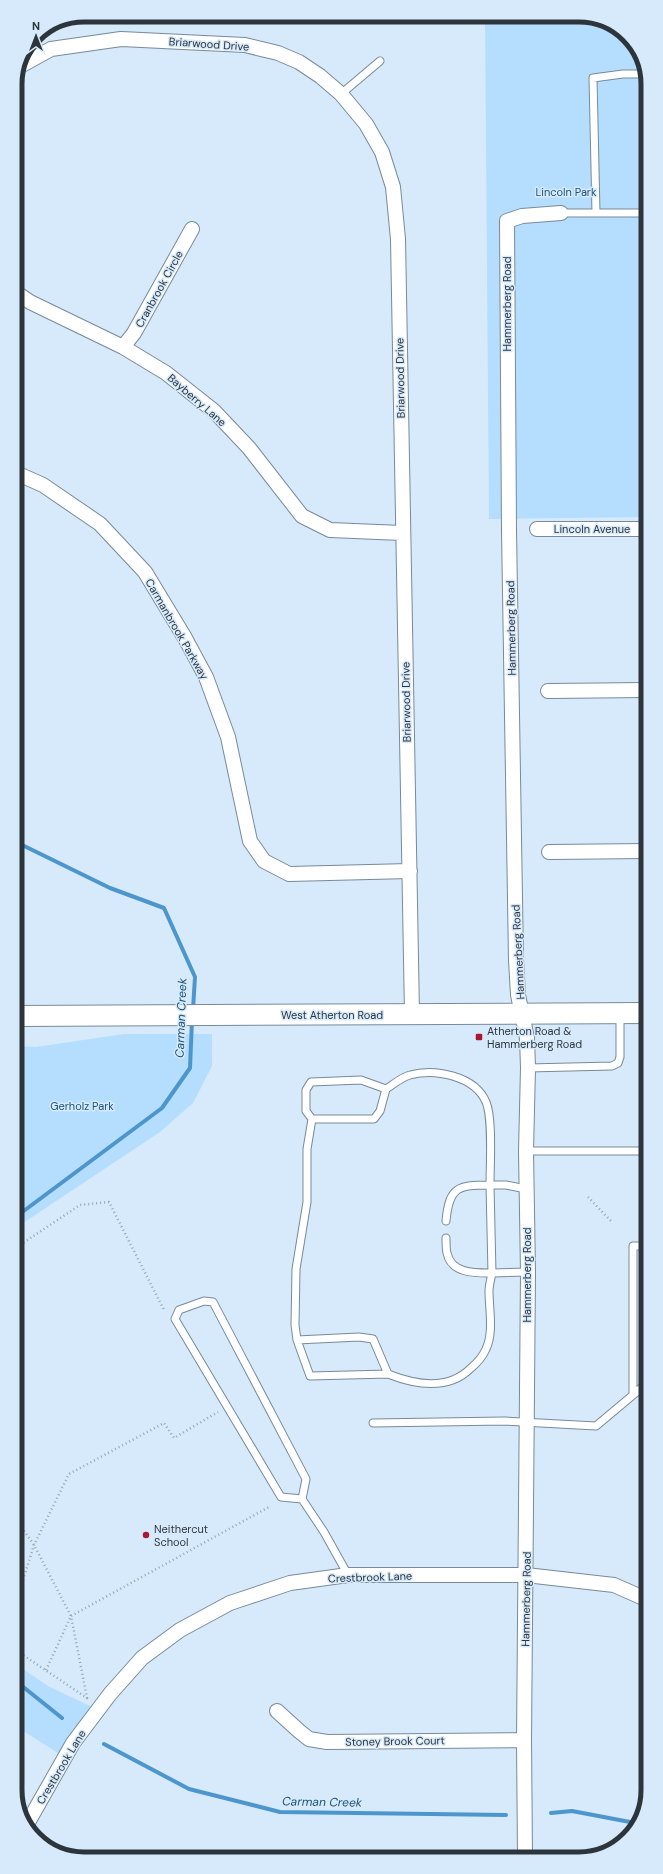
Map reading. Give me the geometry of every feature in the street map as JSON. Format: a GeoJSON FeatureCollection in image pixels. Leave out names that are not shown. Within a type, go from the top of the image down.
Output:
{"type":"FeatureCollection","features":[{"type":"Feature","properties":{"kind":"street","name":"Briarwood Drive"},"geometry":{"type":"LineString","coordinates":[[26,63],[51,49],[121,39],[245,45],[278,53],[299,62],[320,76],[341,94],[366,124],[382,152],[393,187],[398,238],[402,533],[412,1014]]}},
{"type":"Feature","properties":{"kind":"street","name":"Hammerberg Road"},"geometry":{"type":"LineString","coordinates":[[526,1852],[524,1740],[528,1272],[526,1151],[528,1038],[518,995],[516,960],[509,514],[507,221],[522,216],[561,213]]}},
{"type":"Feature","properties":{"kind":"street","name":"Cranbrook Circle"},"geometry":{"type":"LineString","coordinates":[[123,347],[134,333],[192,229]]}},
{"type":"Feature","properties":{"kind":"street","name":"Bayberry Lane"},"geometry":{"type":"LineString","coordinates":[[22,297],[30,302],[123,347],[166,373],[214,411],[249,448],[302,516],[330,530],[402,533]]}},
{"type":"Feature","properties":{"kind":"street","name":"Carmanbrook Parkway"},"geometry":{"type":"LineString","coordinates":[[22,476],[43,485],[100,524],[144,572],[185,638],[206,678],[228,737],[250,841],[264,861],[289,874],[410,871]]}},
{"type":"Feature","properties":{"kind":"street","name":"Lincoln Avenue"},"geometry":{"type":"LineString","coordinates":[[537,529],[641,529]]}},
{"type":"Feature","properties":{"kind":"street"},"geometry":{"type":"LineString","coordinates":[[548,691],[641,690]]}},
{"type":"Feature","properties":{"kind":"street"},"geometry":{"type":"LineString","coordinates":[[550,852],[641,851]]}},
{"type":"Feature","properties":{"kind":"street","name":"West Atherton Road"},"geometry":{"type":"LineString","coordinates":[[22,1016],[412,1014],[522,1015],[641,1013]]}},
{"type":"Feature","properties":{"kind":"street","name":"Crestbrook Lane"},"geometry":{"type":"LineString","coordinates":[[30,1820],[73,1743],[110,1694],[142,1658],[180,1630],[230,1603],[290,1583],[348,1575],[526,1575],[614,1585],[641,1597]]}},
{"type":"Feature","properties":{"kind":"street","name":"Stoney Brook Court"},"geometry":{"type":"LineString","coordinates":[[277,1711],[310,1739],[328,1742],[524,1740]]}},
{"type":"Feature","properties":{"kind":"lane"},"geometry":{"type":"LineString","coordinates":[[341,94],[380,61]]}},
{"type":"Feature","properties":{"kind":"lane"},"geometry":{"type":"LineString","coordinates":[[596,213],[592,78],[623,74],[640,74]]}},
{"type":"Feature","properties":{"kind":"lane"},"geometry":{"type":"LineString","coordinates":[[561,213],[641,213]]}},
{"type":"Feature","properties":{"kind":"lane"},"geometry":{"type":"LineString","coordinates":[[528,1068],[612,1066],[618,1064],[620,1057],[620,1014]]}},
{"type":"Feature","properties":{"kind":"lane"},"geometry":{"type":"LineString","coordinates":[[312,1119],[374,1119],[380,1111],[386,1089],[410,1075],[432,1072],[449,1074],[465,1080],[478,1091],[486,1102],[489,1119],[492,1273],[489,1291],[489,1335],[486,1349],[476,1364],[467,1373],[442,1384],[420,1384],[388,1374],[310,1376],[297,1340],[295,1325],[296,1269],[307,1202],[307,1149],[312,1119],[306,1111],[306,1090],[311,1082],[361,1080],[386,1089]]}},
{"type":"Feature","properties":{"kind":"lane"},"geometry":{"type":"LineString","coordinates":[[526,1151],[641,1151]]}},
{"type":"Feature","properties":{"kind":"lane"},"geometry":{"type":"LineString","coordinates":[[446,1220],[447,1206],[453,1192],[466,1185],[506,1185],[526,1189]]}},
{"type":"Feature","properties":{"kind":"lane"},"geometry":{"type":"LineString","coordinates":[[446,1238],[447,1254],[452,1263],[460,1269],[470,1273],[528,1272]]}},
{"type":"Feature","properties":{"kind":"lane"},"geometry":{"type":"LineString","coordinates":[[633,1395],[633,1246],[641,1246]]}},
{"type":"Feature","properties":{"kind":"lane"},"geometry":{"type":"LineString","coordinates":[[302,1499],[281,1498],[175,1319],[179,1310],[204,1301],[213,1302],[306,1479],[302,1499],[324,1532],[348,1575]]}},
{"type":"Feature","properties":{"kind":"lane"},"geometry":{"type":"LineString","coordinates":[[297,1340],[359,1337],[373,1339],[388,1374]]}},
{"type":"Feature","properties":{"kind":"lane"},"geometry":{"type":"LineString","coordinates":[[374,1423],[527,1421],[596,1426],[641,1388]]}},
{"type":"Feature","properties":{"kind":"path"},"geometry":{"type":"LineString","coordinates":[[588,1197],[611,1221]]}},
{"type":"Feature","properties":{"kind":"path"},"geometry":{"type":"LineString","coordinates":[[22,1244],[80,1205],[109,1202],[164,1310]]}},
{"type":"Feature","properties":{"kind":"path"},"geometry":{"type":"LineString","coordinates":[[22,1581],[34,1545],[69,1474],[164,1423],[174,1438],[218,1412]]}},
{"type":"Feature","properties":{"kind":"path"},"geometry":{"type":"LineString","coordinates":[[46,1670],[71,1616],[269,1507]]}},
{"type":"Feature","properties":{"kind":"path"},"geometry":{"type":"LineString","coordinates":[[22,1528],[34,1545],[71,1616],[87,1698],[22,1654]]}},
{"type":"Feature","properties":{"kind":"green space","name":"Lincoln Park"},"geometry":{"type":"Polygon","coordinates":[[[485,22],[591,23],[610,30],[620,37],[628,46],[633,53],[639,68],[641,84],[641,517],[489,519],[485,22]]]}},
{"type":"Feature","properties":{"kind":"green space","name":"Gerholz Park"},"geometry":{"type":"Polygon","coordinates":[[[124,1034],[212,1034],[212,1066],[193,1103],[160,1132],[22,1224],[22,1046],[36,1047],[124,1034]]]}},
{"type":"Feature","properties":{"kind":"green space"},"geometry":{"type":"Polygon","coordinates":[[[22,1668],[48,1686],[92,1707],[61,1755],[22,1730],[22,1668]]]}},
{"type":"Feature","properties":{"kind":"waterway","name":"Carman Creek"},"geometry":{"type":"LineString","coordinates":[[22,845],[110,888],[164,908],[195,977],[193,1009]]}},
{"type":"Feature","properties":{"kind":"waterway","name":"Carman Creek"},"geometry":{"type":"LineString","coordinates":[[22,1212],[162,1108],[190,1068],[192,1020]]}},
{"type":"Feature","properties":{"kind":"waterway","name":"Carman Creek"},"geometry":{"type":"LineString","coordinates":[[22,1686],[62,1718]]}},
{"type":"Feature","properties":{"kind":"waterway","name":"Carman Creek"},"geometry":{"type":"LineString","coordinates":[[104,1744],[189,1789],[280,1812],[506,1815]]}},
{"type":"Feature","properties":{"kind":"waterway","name":"Carman Creek"},"geometry":{"type":"LineString","coordinates":[[551,1813],[572,1811],[632,1823]]}},
{"type":"Feature","properties":{"kind":"place","name":"Atherton Road & Hammerberg Road"},"geometry":{"type":"Point","coordinates":[479,1037]}},
{"type":"Feature","properties":{"kind":"place","name":"Neithercut School"},"geometry":{"type":"Point","coordinates":[146,1535]}}]}
